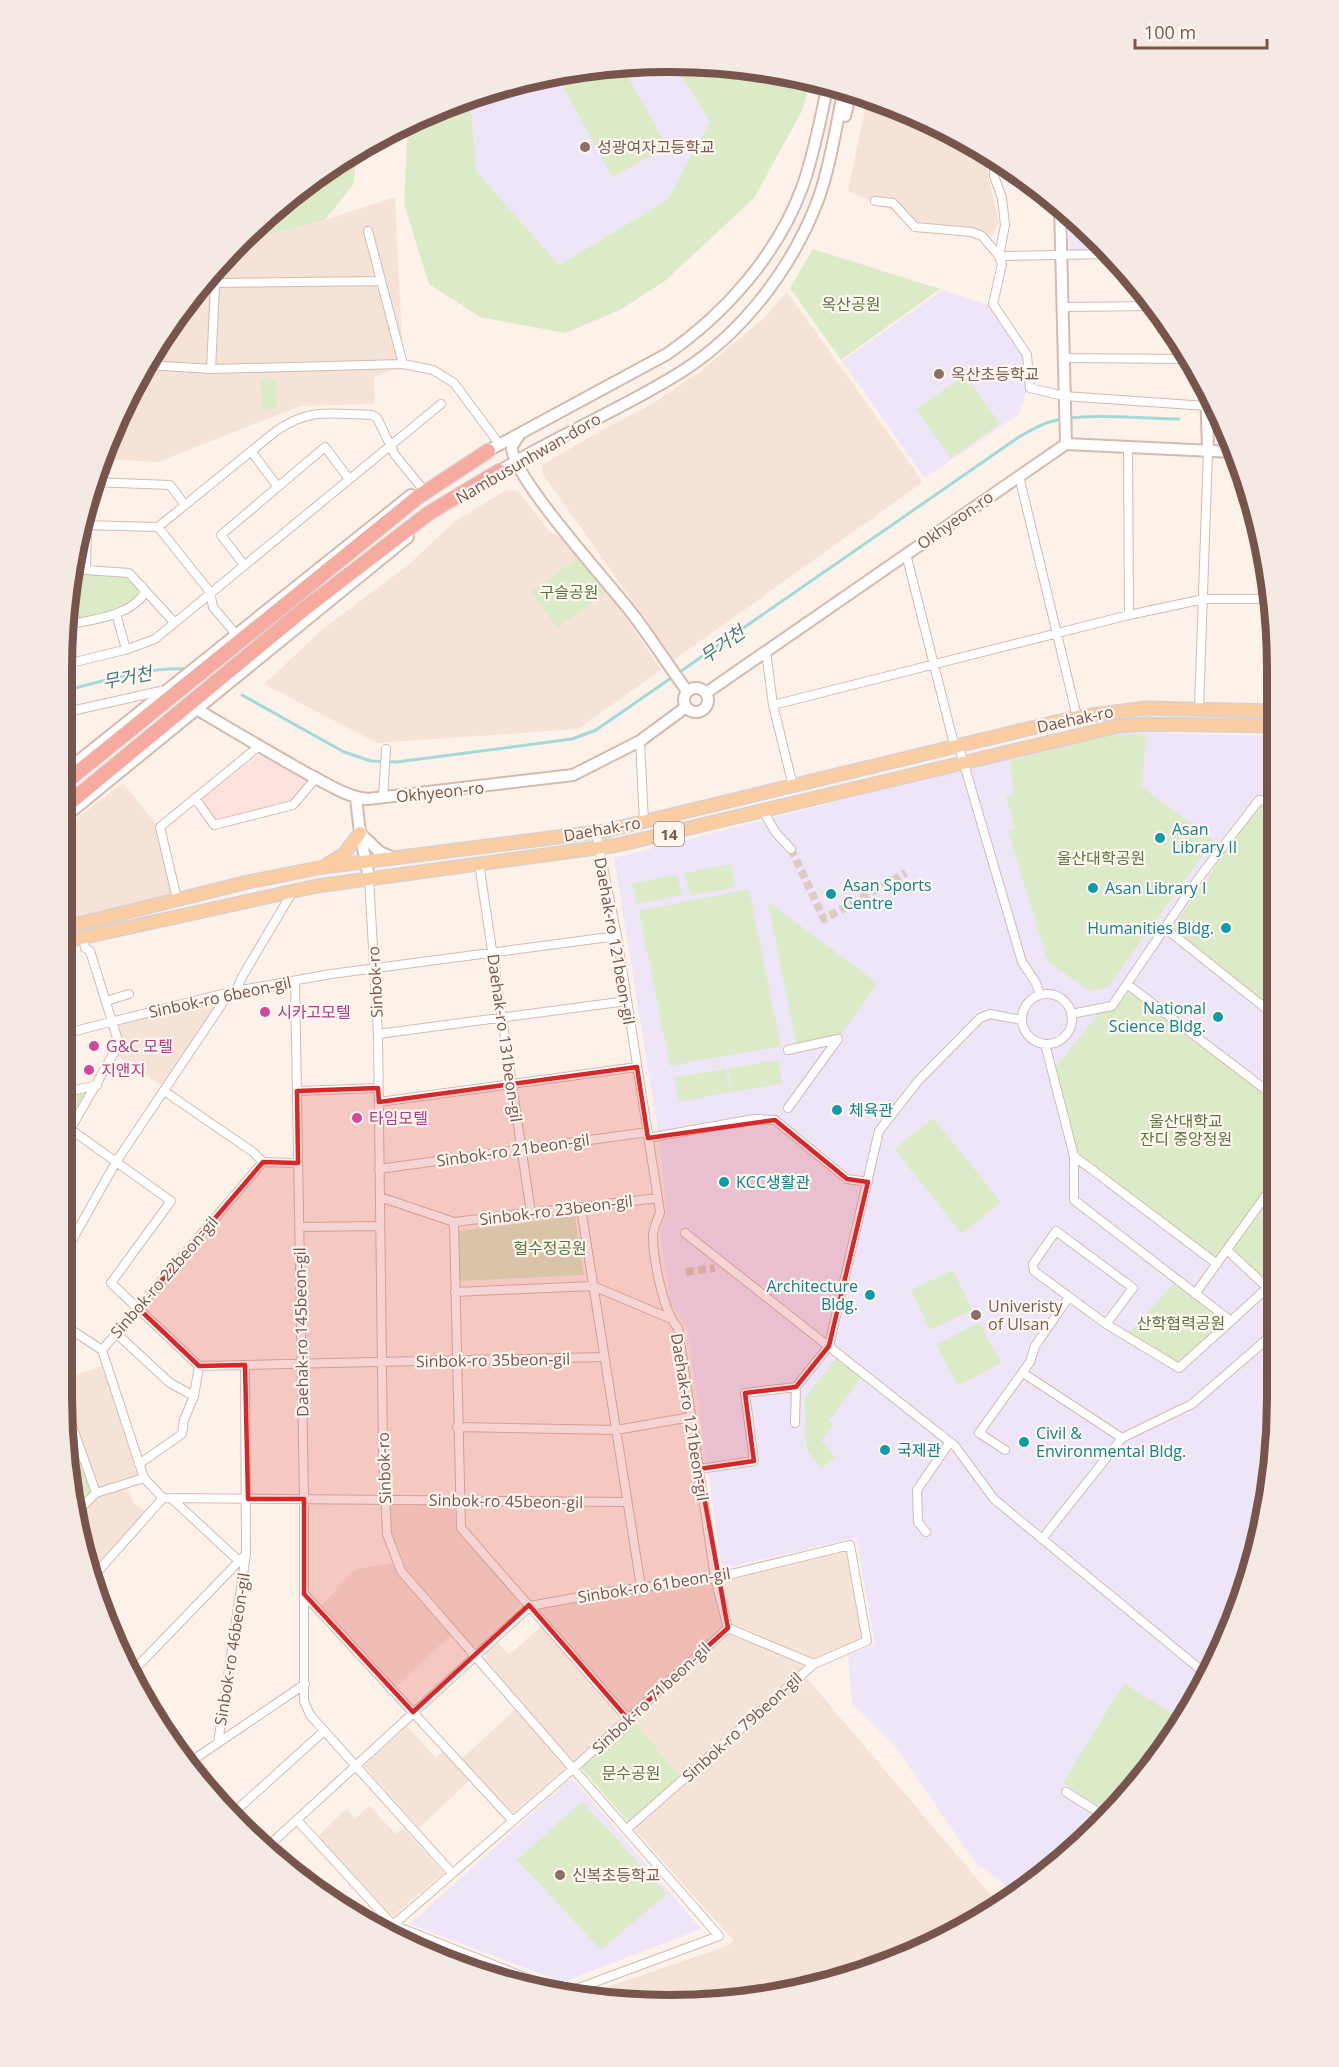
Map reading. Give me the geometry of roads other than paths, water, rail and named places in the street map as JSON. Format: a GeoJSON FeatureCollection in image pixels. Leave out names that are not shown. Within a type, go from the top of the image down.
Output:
{"type":"FeatureCollection","features":[{"type":"Feature","properties":{"kind":"highway"},"geometry":{"type":"LineString","coordinates":[[72,777],[433,486],[494,448]]}},
{"type":"Feature","properties":{"kind":"highway"},"geometry":{"type":"LineString","coordinates":[[72,801],[303,610],[438,506],[499,471]]}},
{"type":"Feature","properties":{"kind":"main road"},"geometry":{"type":"LineString","coordinates":[[801,190],[821,91]]}},
{"type":"Feature","properties":{"kind":"main road","name":"Nambusunhwan-doro"},"geometry":{"type":"LineString","coordinates":[[72,766],[235,633],[422,488],[667,354],[692,337],[736,293],[761,262],[801,190],[826,93]]}},
{"type":"Feature","properties":{"kind":"main road","name":"Nambusunhwan-doro"},"geometry":{"type":"LineString","coordinates":[[72,811],[423,524],[514,462],[654,387],[707,352],[732,330],[778,276],[818,199],[827,171],[842,98]]}},
{"type":"Feature","properties":{"kind":"main road"},"geometry":{"type":"LineString","coordinates":[[818,199],[837,148],[849,100]]}},
{"type":"Feature","properties":{"kind":"main road"},"geometry":{"type":"LineString","coordinates":[[1060,218],[1066,444],[1226,451]]}},
{"type":"Feature","properties":{"kind":"main road"},"geometry":{"type":"LineString","coordinates":[[1206,407],[1208,450]]}},
{"type":"Feature","properties":{"kind":"main road"},"geometry":{"type":"LineString","coordinates":[[520,434],[512,446],[514,462],[564,531],[632,613],[684,688],[686,707],[693,712],[701,712],[708,702],[706,693],[697,688],[684,688]]}},
{"type":"Feature","properties":{"kind":"main road","name":"Okhyeon-ro"},"geometry":{"type":"LineString","coordinates":[[706,693],[1066,444]]}},
{"type":"Feature","properties":{"kind":"main road","name":"Okhyeon-ro"},"geometry":{"type":"LineString","coordinates":[[198,710],[258,747],[357,798],[383,798],[573,775],[640,741],[686,707]]}},
{"type":"Feature","properties":{"kind":"main road","name":"Daehak-ro"},"geometry":{"type":"LineString","coordinates":[[72,926],[177,899],[323,867],[596,832],[1114,710],[1267,711]]}},
{"type":"Feature","properties":{"kind":"main road","name":"Daehak-ro"},"geometry":{"type":"LineString","coordinates":[[72,940],[294,890],[599,848],[1118,726],[1146,724],[1267,726]]}},
{"type":"Feature","properties":{"kind":"main road"},"geometry":{"type":"LineString","coordinates":[[1024,730],[1009,737],[1004,744],[1012,748],[1029,747]]}},
{"type":"Feature","properties":{"kind":"main road"},"geometry":{"type":"LineString","coordinates":[[888,763],[910,762],[914,766],[909,774],[892,780]]}},
{"type":"Feature","properties":{"kind":"main road"},"geometry":{"type":"LineString","coordinates":[[357,798],[360,833],[369,878]]}},
{"type":"Feature","properties":{"kind":"main road"},"geometry":{"type":"LineString","coordinates":[[360,833],[380,852],[394,858]]}},
{"type":"Feature","properties":{"kind":"main road"},"geometry":{"type":"LineString","coordinates":[[323,867],[343,855],[360,833]]}},
{"type":"Feature","properties":{"kind":"street"},"geometry":{"type":"LineString","coordinates":[[994,169],[994,176],[1002,198],[1005,225],[999,256]]}},
{"type":"Feature","properties":{"kind":"street"},"geometry":{"type":"LineString","coordinates":[[875,201],[893,202],[915,227],[972,232],[982,236],[999,256],[1002,264],[993,304],[1027,355],[1030,388],[1064,396],[1205,406]]}},
{"type":"Feature","properties":{"kind":"street"},"geometry":{"type":"LineString","coordinates":[[368,231],[403,364]]}},
{"type":"Feature","properties":{"kind":"street"},"geometry":{"type":"LineString","coordinates":[[999,256],[1099,254]]}},
{"type":"Feature","properties":{"kind":"street"},"geometry":{"type":"LineString","coordinates":[[211,369],[215,283],[381,281]]}},
{"type":"Feature","properties":{"kind":"street"},"geometry":{"type":"LineString","coordinates":[[1062,307],[1144,306]]}},
{"type":"Feature","properties":{"kind":"street"},"geometry":{"type":"LineString","coordinates":[[1064,358],[1179,359]]}},
{"type":"Feature","properties":{"kind":"street"},"geometry":{"type":"LineString","coordinates":[[156,365],[211,369],[403,364],[433,370],[454,382],[494,448]]}},
{"type":"Feature","properties":{"kind":"street"},"geometry":{"type":"LineString","coordinates":[[72,663],[155,639],[441,404]]}},
{"type":"Feature","properties":{"kind":"street"},"geometry":{"type":"LineString","coordinates":[[90,525],[158,527],[293,419],[309,413],[372,415],[377,418],[390,446],[422,488]]}},
{"type":"Feature","properties":{"kind":"street"},"geometry":{"type":"LineString","coordinates":[[244,564],[221,535],[325,447],[349,479]]}},
{"type":"Feature","properties":{"kind":"street"},"geometry":{"type":"LineString","coordinates":[[1128,448],[1129,615]]}},
{"type":"Feature","properties":{"kind":"street"},"geometry":{"type":"LineString","coordinates":[[1198,709],[1208,450]]}},
{"type":"Feature","properties":{"kind":"street"},"geometry":{"type":"LineString","coordinates":[[251,451],[278,487]]}},
{"type":"Feature","properties":{"kind":"street"},"geometry":{"type":"LineString","coordinates":[[1019,476],[1077,717]]}},
{"type":"Feature","properties":{"kind":"street"},"geometry":{"type":"LineString","coordinates":[[102,482],[170,485],[185,505]]}},
{"type":"Feature","properties":{"kind":"street"},"geometry":{"type":"LineString","coordinates":[[158,527],[210,592],[213,607],[235,633]]}},
{"type":"Feature","properties":{"kind":"street"},"geometry":{"type":"LineString","coordinates":[[85,543],[86,570]]}},
{"type":"Feature","properties":{"kind":"street"},"geometry":{"type":"LineString","coordinates":[[906,554],[957,747],[964,763],[1022,962],[1036,983],[1040,995]]}},
{"type":"Feature","properties":{"kind":"street"},"geometry":{"type":"LineString","coordinates":[[80,570],[129,573],[140,582],[174,622]]}},
{"type":"Feature","properties":{"kind":"street"},"geometry":{"type":"LineString","coordinates":[[74,624],[116,614],[137,604],[145,593],[140,582]]}},
{"type":"Feature","properties":{"kind":"street"},"geometry":{"type":"LineString","coordinates":[[773,705],[1129,615],[1204,599],[1263,599]]}},
{"type":"Feature","properties":{"kind":"street"},"geometry":{"type":"LineString","coordinates":[[116,614],[126,649]]}},
{"type":"Feature","properties":{"kind":"street"},"geometry":{"type":"LineString","coordinates":[[766,651],[773,705],[793,786]]}},
{"type":"Feature","properties":{"kind":"street"},"geometry":{"type":"LineString","coordinates":[[72,711],[165,690]]}},
{"type":"Feature","properties":{"kind":"street"},"geometry":{"type":"LineString","coordinates":[[640,741],[644,822]]}},
{"type":"Feature","properties":{"kind":"street"},"geometry":{"type":"LineString","coordinates":[[177,899],[159,827],[258,747]]}},
{"type":"Feature","properties":{"kind":"street"},"geometry":{"type":"LineString","coordinates":[[383,798],[386,749]]}},
{"type":"Feature","properties":{"kind":"street"},"geometry":{"type":"LineString","coordinates":[[195,798],[214,825],[293,805],[316,778]]}},
{"type":"Feature","properties":{"kind":"street"},"geometry":{"type":"LineString","coordinates":[[1071,1014],[1112,1006],[1198,879],[1259,800],[1267,801]]}},
{"type":"Feature","properties":{"kind":"street"},"geometry":{"type":"LineString","coordinates":[[763,811],[776,833],[791,849]]}},
{"type":"Feature","properties":{"kind":"street","name":"Daehak-ro 121beon-gil"},"geometry":{"type":"LineString","coordinates":[[596,832],[617,936],[658,1198],[660,1212],[653,1234],[664,1302],[669,1318],[678,1328],[715,1578],[728,1628]]}},
{"type":"Feature","properties":{"kind":"street","name":"Daehak-ro 131beon-gil"},"geometry":{"type":"LineString","coordinates":[[479,863],[531,1214]]}},
{"type":"Feature","properties":{"kind":"street","name":"Sinbok-ro"},"geometry":{"type":"LineString","coordinates":[[369,878],[378,1034],[381,1362],[387,1534],[401,1571],[719,1936],[579,1988]]}},
{"type":"Feature","properties":{"kind":"street"},"geometry":{"type":"LineString","coordinates":[[72,1240],[116,1162],[233,992],[294,890]]}},
{"type":"Feature","properties":{"kind":"street"},"geometry":{"type":"LineString","coordinates":[[1165,928],[1267,1009]]}},
{"type":"Feature","properties":{"kind":"street","name":"Sinbok-ro 6beon-gil"},"geometry":{"type":"LineString","coordinates":[[72,1032],[233,992],[295,981],[493,951],[617,936]]}},
{"type":"Feature","properties":{"kind":"street"},"geometry":{"type":"LineString","coordinates":[[72,1127],[119,1044],[83,937]]}},
{"type":"Feature","properties":{"kind":"street","name":"Daehak-ro 145beon-gil"},"geometry":{"type":"LineString","coordinates":[[295,981],[304,1499],[304,1701],[310,1715],[452,1873]]}},
{"type":"Feature","properties":{"kind":"street"},"geometry":{"type":"LineString","coordinates":[[1126,984],[1267,1091]]}},
{"type":"Feature","properties":{"kind":"street"},"geometry":{"type":"LineString","coordinates":[[106,1001],[129,994]]}},
{"type":"Feature","properties":{"kind":"street"},"geometry":{"type":"LineString","coordinates":[[1051,994],[1059,997],[1066,1002],[1071,1014],[1071,1027],[1067,1035],[1060,1040],[1045,1044],[1030,1037],[1022,1020],[1029,1002],[1040,995],[1051,994]]}},
{"type":"Feature","properties":{"kind":"street"},"geometry":{"type":"LineString","coordinates":[[378,1034],[627,1001]]}},
{"type":"Feature","properties":{"kind":"street"},"geometry":{"type":"LineString","coordinates":[[795,1423],[796,1387],[829,1346],[879,1131],[918,1081],[980,1018],[990,1014],[1022,1020]]}},
{"type":"Feature","properties":{"kind":"street"},"geometry":{"type":"LineString","coordinates":[[788,1050],[838,1039],[788,1108]]}},
{"type":"Feature","properties":{"kind":"street"},"geometry":{"type":"LineString","coordinates":[[1045,1044],[1074,1156],[1074,1200],[1231,1321]]}},
{"type":"Feature","properties":{"kind":"street"},"geometry":{"type":"LineString","coordinates":[[379,1102],[637,1066]]}},
{"type":"Feature","properties":{"kind":"street"},"geometry":{"type":"LineString","coordinates":[[72,1091],[97,1085]]}},
{"type":"Feature","properties":{"kind":"street"},"geometry":{"type":"LineString","coordinates":[[297,1090],[378,1088]]}},
{"type":"Feature","properties":{"kind":"street"},"geometry":{"type":"LineString","coordinates":[[164,1091],[253,1152],[263,1162],[298,1163]]}},
{"type":"Feature","properties":{"kind":"street","name":"Sinbok-ro 21beon-gil"},"geometry":{"type":"LineString","coordinates":[[380,1169],[521,1149],[648,1135],[754,1119],[775,1120],[847,1179],[868,1182]]}},
{"type":"Feature","properties":{"kind":"street"},"geometry":{"type":"LineString","coordinates":[[72,1134],[171,1201],[111,1283],[199,1366],[195,1396],[184,1420],[182,1434],[140,1464]]}},
{"type":"Feature","properties":{"kind":"street"},"geometry":{"type":"LineString","coordinates":[[1074,1156],[1217,1264]]}},
{"type":"Feature","properties":{"kind":"street","name":"Sinbok-ro 22beon-gil"},"geometry":{"type":"LineString","coordinates":[[167,1498],[144,1478],[102,1350],[263,1162]]}},
{"type":"Feature","properties":{"kind":"street"},"geometry":{"type":"LineString","coordinates":[[1196,1294],[1267,1194]]}},
{"type":"Feature","properties":{"kind":"street","name":"Sinbok-ro 23beon-gil"},"geometry":{"type":"LineString","coordinates":[[380,1197],[454,1222],[658,1198]]}},
{"type":"Feature","properties":{"kind":"street"},"geometry":{"type":"LineString","coordinates":[[580,1208],[641,1587]]}},
{"type":"Feature","properties":{"kind":"street"},"geometry":{"type":"LineString","coordinates":[[454,1222],[461,1528],[628,1719]]}},
{"type":"Feature","properties":{"kind":"street"},"geometry":{"type":"LineString","coordinates":[[299,1227],[380,1226]]}},
{"type":"Feature","properties":{"kind":"street"},"geometry":{"type":"LineString","coordinates":[[1107,1324],[1133,1288],[1056,1232],[1033,1264],[1034,1271],[1107,1324],[1179,1368],[1231,1321],[1267,1293]]}},
{"type":"Feature","properties":{"kind":"street"},"geometry":{"type":"LineString","coordinates":[[685,1233],[950,1442],[994,1499],[1201,1670]]}},
{"type":"Feature","properties":{"kind":"street"},"geometry":{"type":"LineString","coordinates":[[1227,1250],[1267,1288]]}},
{"type":"Feature","properties":{"kind":"street"},"geometry":{"type":"LineString","coordinates":[[715,1268],[728,1266]]}},
{"type":"Feature","properties":{"kind":"street"},"geometry":{"type":"LineString","coordinates":[[455,1292],[593,1286],[669,1318]]}},
{"type":"Feature","properties":{"kind":"street"},"geometry":{"type":"LineString","coordinates":[[1005,1450],[979,1432],[1023,1373],[1035,1346],[1069,1297]]}},
{"type":"Feature","properties":{"kind":"street"},"geometry":{"type":"LineString","coordinates":[[72,1330],[102,1350]]}},
{"type":"Feature","properties":{"kind":"street"},"geometry":{"type":"LineString","coordinates":[[116,1333],[170,1383],[195,1396]]}},
{"type":"Feature","properties":{"kind":"street"},"geometry":{"type":"LineString","coordinates":[[1042,1539],[1122,1438],[1192,1404],[1267,1339]]}},
{"type":"Feature","properties":{"kind":"street","name":"Sinbok-ro 35beon-gil"},"geometry":{"type":"LineString","coordinates":[[199,1366],[604,1357]]}},
{"type":"Feature","properties":{"kind":"street","name":"Sinbok-ro 46beon-gil"},"geometry":{"type":"LineString","coordinates":[[218,1743],[246,1554],[248,1499],[245,1365]]}},
{"type":"Feature","properties":{"kind":"street"},"geometry":{"type":"LineString","coordinates":[[1023,1373],[1122,1438]]}},
{"type":"Feature","properties":{"kind":"street"},"geometry":{"type":"LineString","coordinates":[[699,1469],[754,1461],[745,1393],[796,1387]]}},
{"type":"Feature","properties":{"kind":"street"},"geometry":{"type":"LineString","coordinates":[[458,1427],[616,1430],[691,1417]]}},
{"type":"Feature","properties":{"kind":"street"},"geometry":{"type":"LineString","coordinates":[[74,1442],[96,1492]]}},
{"type":"Feature","properties":{"kind":"street"},"geometry":{"type":"LineString","coordinates":[[926,1532],[918,1522],[917,1490],[950,1442]]}},
{"type":"Feature","properties":{"kind":"street"},"geometry":{"type":"LineString","coordinates":[[82,1507],[96,1492],[144,1478]]}},
{"type":"Feature","properties":{"kind":"street"},"geometry":{"type":"LineString","coordinates":[[98,1571],[167,1498],[385,1500]]}},
{"type":"Feature","properties":{"kind":"street","name":"Sinbok-ro 46beon-gil"},"geometry":{"type":"LineString","coordinates":[[167,1498],[239,1561]]}},
{"type":"Feature","properties":{"kind":"street","name":"Sinbok-ro 45beon-gil"},"geometry":{"type":"LineString","coordinates":[[385,1500],[627,1502]]}},
{"type":"Feature","properties":{"kind":"street","name":"Sinbok-ro 61beon-gil"},"geometry":{"type":"LineString","coordinates":[[530,1606],[641,1587],[715,1578],[850,1545],[867,1641]]}},
{"type":"Feature","properties":{"kind":"street","name":"Sinbok-ro 46beon-gil"},"geometry":{"type":"LineString","coordinates":[[137,1667],[246,1554]]}},
{"type":"Feature","properties":{"kind":"street"},"geometry":{"type":"LineString","coordinates":[[304,1594],[512,1820]]}},
{"type":"Feature","properties":{"kind":"street"},"geometry":{"type":"LineString","coordinates":[[272,1843],[530,1606]]}},
{"type":"Feature","properties":{"kind":"street"},"geometry":{"type":"LineString","coordinates":[[728,1628],[814,1664]]}},
{"type":"Feature","properties":{"kind":"street","name":"Sinbok-ro 71beon-gil"},"geometry":{"type":"LineString","coordinates":[[393,1926],[574,1768],[728,1628]]}},
{"type":"Feature","properties":{"kind":"street","name":"Sinbok-ro 79beon-gil"},"geometry":{"type":"LineString","coordinates":[[627,1829],[814,1664],[867,1641]]}},
{"type":"Feature","properties":{"kind":"street"},"geometry":{"type":"LineString","coordinates":[[194,1759],[304,1684]]}},
{"type":"Feature","properties":{"kind":"street"},"geometry":{"type":"LineString","coordinates":[[237,1809],[324,1731]]}},
{"type":"Feature","properties":{"kind":"street"},"geometry":{"type":"LineString","coordinates":[[1066,1792],[1099,1812]]}},
{"type":"Feature","properties":{"kind":"street"},"geometry":{"type":"LineString","coordinates":[[297,1820],[393,1926],[524,1977]]}},
{"type":"Feature","properties":{"kind":"waterway","name":"무거천"},"geometry":{"type":"LineString","coordinates":[[242,695],[344,752],[371,761],[397,762],[572,739],[596,730],[1031,430],[1066,418],[1179,419]]}},
{"type":"Feature","properties":{"kind":"waterway","name":"무거천"},"geometry":{"type":"LineString","coordinates":[[72,689],[142,672],[188,669]]}},
{"type":"Feature","properties":{"kind":"tunnel"},"geometry":{"type":"LineString","coordinates":[[791,849],[824,919],[906,873]]}},
{"type":"Feature","properties":{"kind":"tunnel"},"geometry":{"type":"LineString","coordinates":[[686,1272],[715,1268]]}},
{"type":"Feature","properties":{"kind":"place","name":"성광여자고등학교"},"geometry":{"type":"Point","coordinates":[585,147]}},
{"type":"Feature","properties":{"kind":"place","name":"옥산초등학교"},"geometry":{"type":"Point","coordinates":[939,374]}},
{"type":"Feature","properties":{"kind":"place","name":"Asan Library II"},"geometry":{"type":"Point","coordinates":[1160,838]}},
{"type":"Feature","properties":{"kind":"place","name":"Asan Library I"},"geometry":{"type":"Point","coordinates":[1093,888]}},
{"type":"Feature","properties":{"kind":"place","name":"Asan Sports Centre"},"geometry":{"type":"Point","coordinates":[831,894]}},
{"type":"Feature","properties":{"kind":"place","name":"Humanities Bldg."},"geometry":{"type":"Point","coordinates":[1226,928]}},
{"type":"Feature","properties":{"kind":"place","name":"시카고모텔"},"geometry":{"type":"Point","coordinates":[265,1012]}},
{"type":"Feature","properties":{"kind":"place","name":"National Science Bldg."},"geometry":{"type":"Point","coordinates":[1218,1017]}},
{"type":"Feature","properties":{"kind":"place","name":"G&C 모텔"},"geometry":{"type":"Point","coordinates":[94,1046]}},
{"type":"Feature","properties":{"kind":"place","name":"지앤지"},"geometry":{"type":"Point","coordinates":[89,1070]}},
{"type":"Feature","properties":{"kind":"place","name":"체육관"},"geometry":{"type":"Point","coordinates":[837,1110]}},
{"type":"Feature","properties":{"kind":"place","name":"타임모텔"},"geometry":{"type":"Point","coordinates":[357,1118]}},
{"type":"Feature","properties":{"kind":"place","name":"KCC생활관"},"geometry":{"type":"Point","coordinates":[724,1182]}},
{"type":"Feature","properties":{"kind":"place","name":"Architecture Bldg."},"geometry":{"type":"Point","coordinates":[870,1295]}},
{"type":"Feature","properties":{"kind":"place","name":"Univeristy of Ulsan"},"geometry":{"type":"Point","coordinates":[976,1315]}},
{"type":"Feature","properties":{"kind":"place","name":"Civil & Environmental Bldg."},"geometry":{"type":"Point","coordinates":[1024,1442]}},
{"type":"Feature","properties":{"kind":"place","name":"국제관"},"geometry":{"type":"Point","coordinates":[885,1450]}},
{"type":"Feature","properties":{"kind":"place","name":"신복초등학교"},"geometry":{"type":"Point","coordinates":[560,1875]}},
{"type":"Feature","properties":{"kind":"park label","name":"옥산공원"},"geometry":{"type":"Point","coordinates":[851,304]}},
{"type":"Feature","properties":{"kind":"park label","name":"구슬공원"},"geometry":{"type":"Point","coordinates":[569,592]}},
{"type":"Feature","properties":{"kind":"park label","name":"울산대학공원"},"geometry":{"type":"Point","coordinates":[1101,858]}},
{"type":"Feature","properties":{"kind":"park label","name":"울산대학교 잔디 중앙정원"},"geometry":{"type":"Point","coordinates":[1186,1130]}},
{"type":"Feature","properties":{"kind":"park label","name":"헐수정공원"},"geometry":{"type":"Point","coordinates":[550,1248]}},
{"type":"Feature","properties":{"kind":"park label","name":"산학협력공원"},"geometry":{"type":"Point","coordinates":[1181,1323]}},
{"type":"Feature","properties":{"kind":"park label","name":"문수공원"},"geometry":{"type":"Point","coordinates":[631,1773]}}]}
